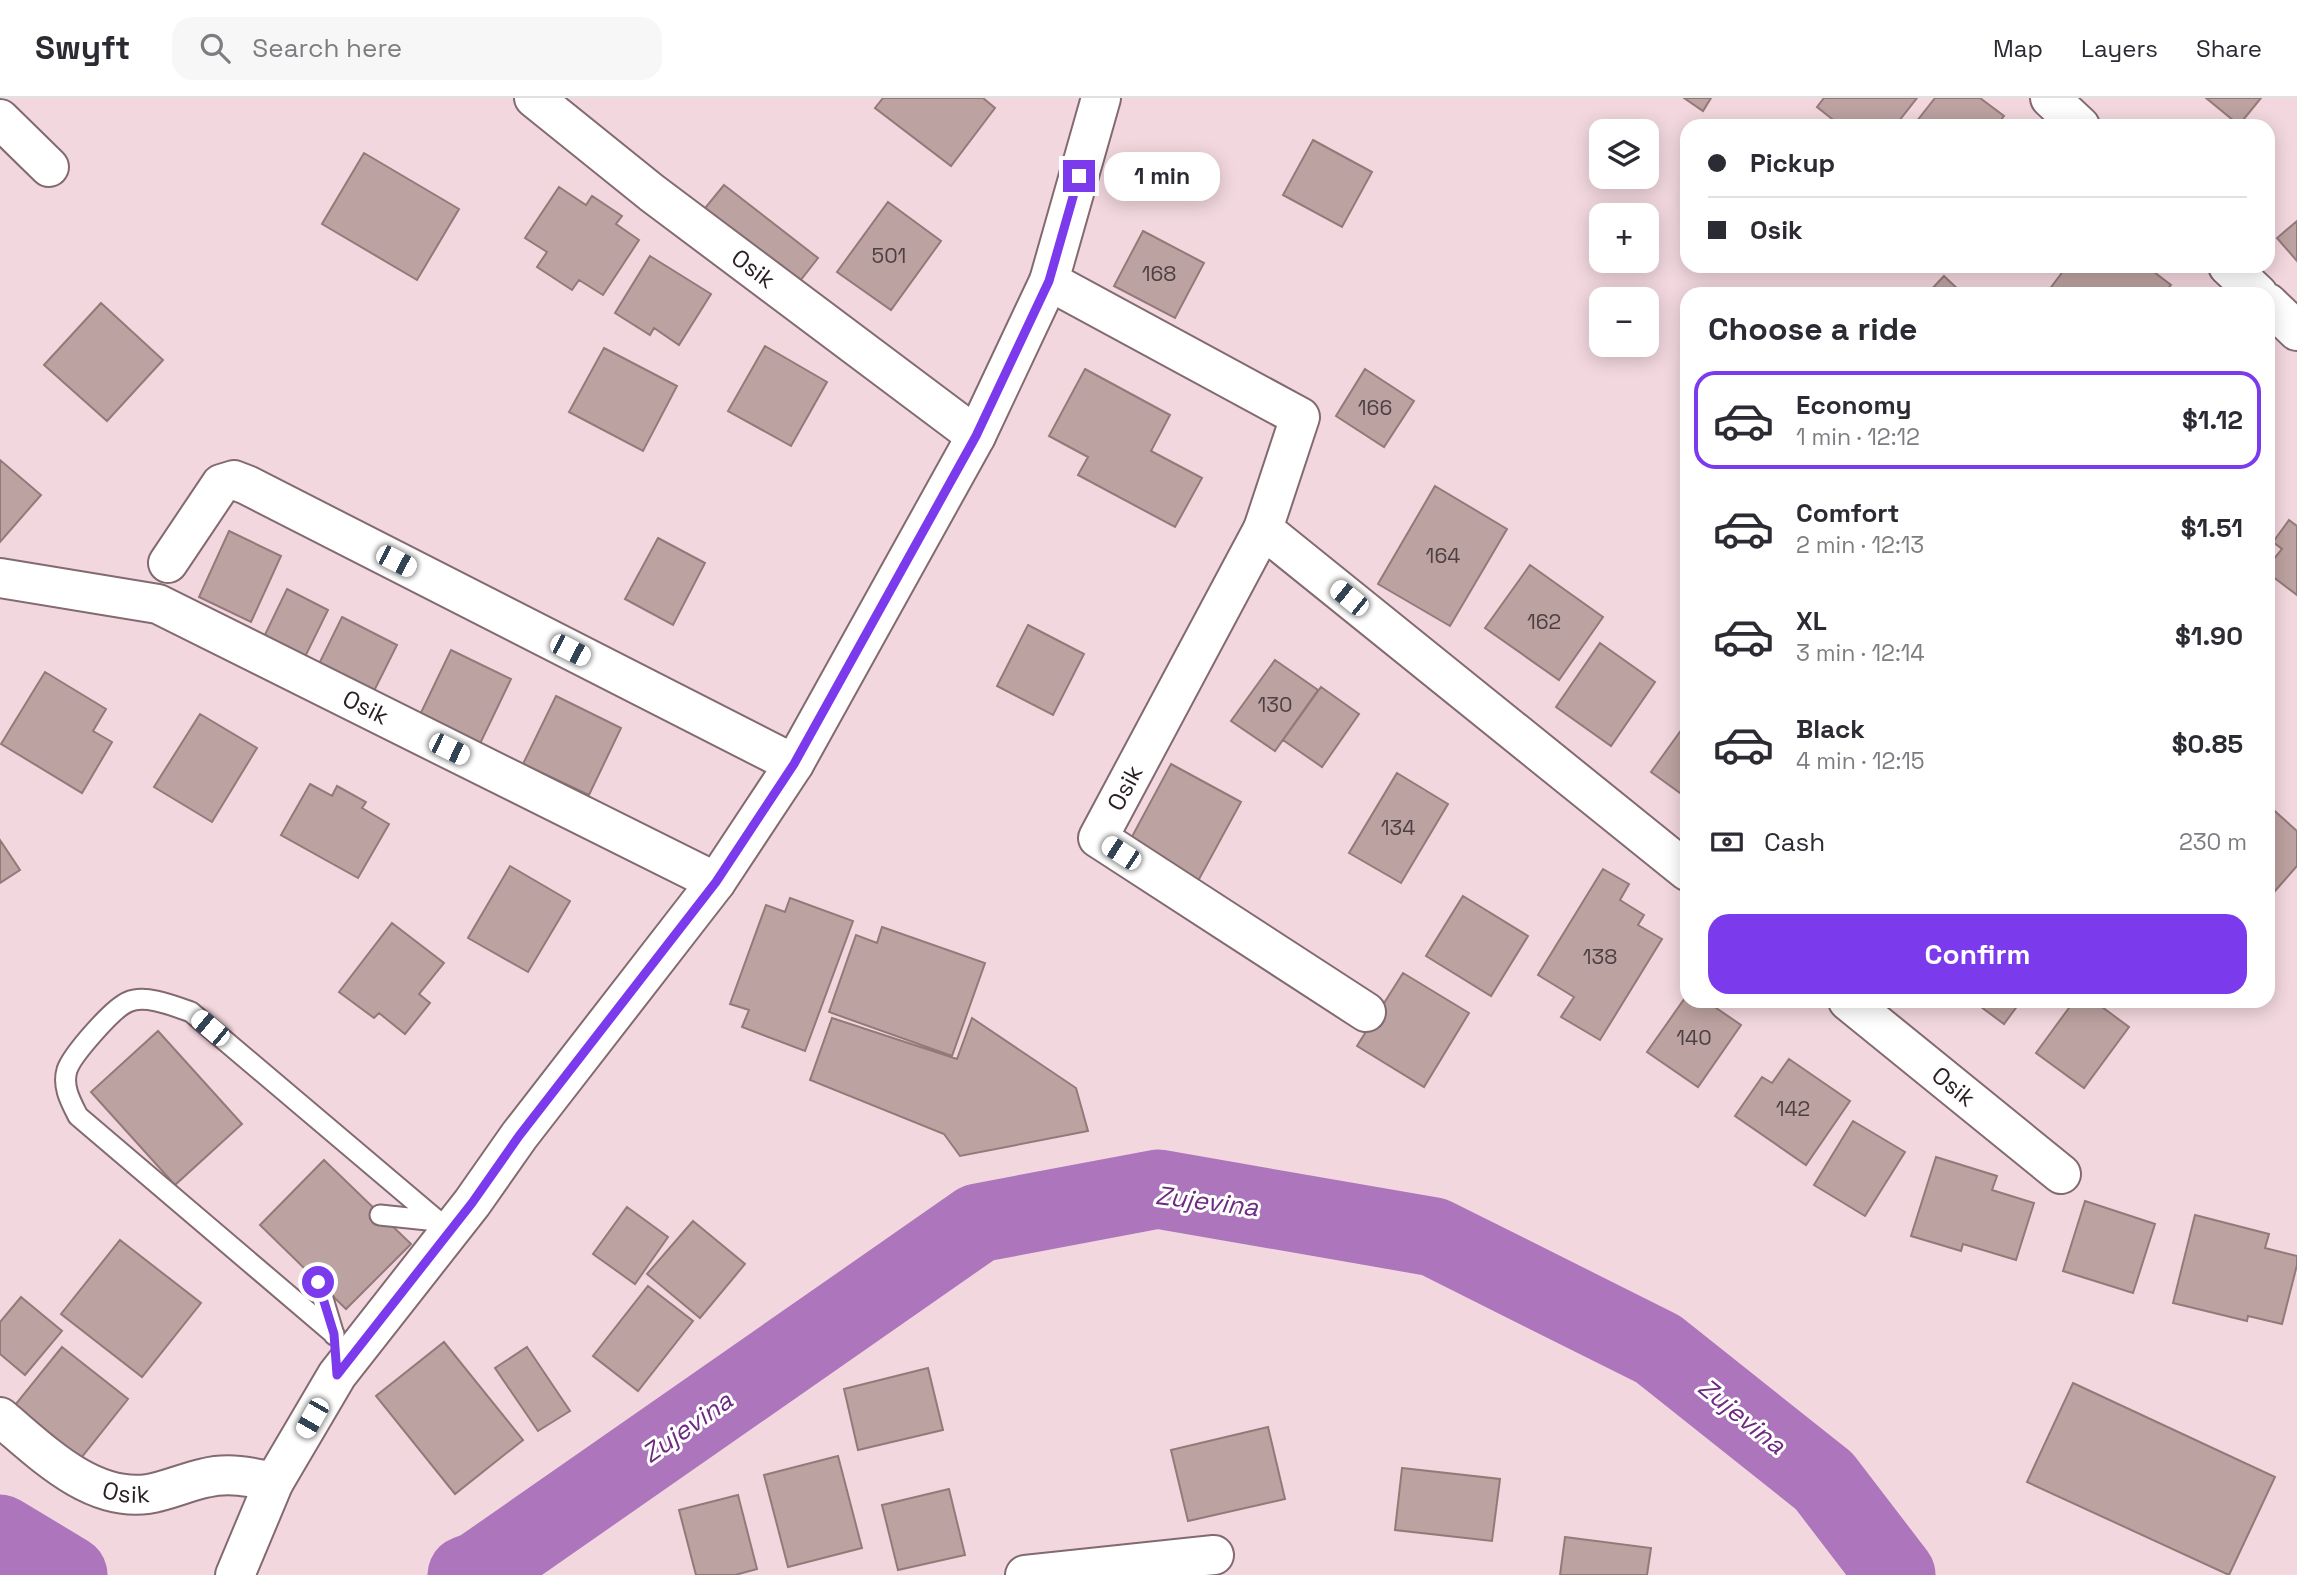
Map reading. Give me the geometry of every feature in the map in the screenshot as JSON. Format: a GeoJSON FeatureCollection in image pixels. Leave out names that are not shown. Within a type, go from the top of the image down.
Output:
{"type":"FeatureCollection","features":[{"type":"Feature","properties":{"kind":"street","name":"Osik"},"geometry":{"type":"LineString","coordinates":[[534,98],[652,192],[976,436]]}},
{"type":"Feature","properties":{"kind":"street"},"geometry":{"type":"LineString","coordinates":[[242,1560],[274,1482],[337,1375],[472,1203],[519,1136],[716,882],[794,764],[976,436],[1049,281],[1101,98]]}},
{"type":"Feature","properties":{"kind":"street"},"geometry":{"type":"LineString","coordinates":[[2050,98],[2072,119]]}},
{"type":"Feature","properties":{"kind":"street"},"geometry":{"type":"LineString","coordinates":[[0,119],[49,167]]}},
{"type":"Feature","properties":{"kind":"street"},"geometry":{"type":"LineString","coordinates":[[2236,273],[2250,287]]}},
{"type":"Feature","properties":{"kind":"street","name":"Osik"},"geometry":{"type":"LineString","coordinates":[[1049,281],[1300,417],[1263,529],[1098,838],[1366,1012]]}},
{"type":"Feature","properties":{"kind":"street"},"geometry":{"type":"LineString","coordinates":[[2275,310],[2297,331]]}},
{"type":"Feature","properties":{"kind":"street"},"geometry":{"type":"LineString","coordinates":[[168,563],[220,484],[234,480],[794,764]]}},
{"type":"Feature","properties":{"kind":"street"},"geometry":{"type":"LineString","coordinates":[[1263,529],[1680,865]]}},
{"type":"Feature","properties":{"kind":"street","name":"Osik"},"geometry":{"type":"LineString","coordinates":[[0,578],[158,604],[716,882]]}},
{"type":"Feature","properties":{"kind":"street","name":"Osik"},"geometry":{"type":"LineString","coordinates":[[1857,1008],[2061,1174]]}},
{"type":"Feature","properties":{"kind":"street","name":"Osik"},"geometry":{"type":"LineString","coordinates":[[0,1417],[50,1458],[98,1488],[124,1495],[149,1494],[207,1477],[228,1475],[274,1482]]}},
{"type":"Feature","properties":{"kind":"street"},"geometry":{"type":"LineString","coordinates":[[1025,1575],[1214,1555]]}},
{"type":"Feature","properties":{"kind":"lane"},"geometry":{"type":"LineString","coordinates":[[334,1334],[78,1116],[66,1091],[67,1069],[93,1031],[128,1001],[160,1000],[191,1012],[438,1221]]}},
{"type":"Feature","properties":{"kind":"lane"},"geometry":{"type":"LineString","coordinates":[[380,1215],[453,1223],[472,1203]]}},
{"type":"Feature","properties":{"kind":"lane"},"geometry":{"type":"LineString","coordinates":[[318,1282],[334,1334],[337,1375]]}},
{"type":"Feature","properties":{"kind":"shaded area"},"geometry":{"type":"Polygon","coordinates":[[[0,1514],[70,1565],[91,1575],[0,1575],[0,1514]]]}},
{"type":"Feature","properties":{"kind":"building"},"geometry":{"type":"Polygon","coordinates":[[[883,98],[983,98],[995,108],[951,166],[875,108],[883,98]]]}},
{"type":"Feature","properties":{"kind":"building"},"geometry":{"type":"Polygon","coordinates":[[[1684,98],[1711,98],[1703,111],[1684,98]]]}},
{"type":"Feature","properties":{"kind":"building"},"geometry":{"type":"Polygon","coordinates":[[[1824,98],[1917,98],[1900,119],[1832,119],[1817,107],[1824,98]]]}},
{"type":"Feature","properties":{"kind":"building"},"geometry":{"type":"Polygon","coordinates":[[[1935,98],[1980,98],[2004,116],[2002,119],[1918,119],[1935,98]]]}},
{"type":"Feature","properties":{"kind":"building"},"geometry":{"type":"Polygon","coordinates":[[[2206,98],[2261,98],[2244,119],[2232,119],[2206,98]]]}},
{"type":"Feature","properties":{"kind":"building"},"geometry":{"type":"Polygon","coordinates":[[[1313,140],[1372,172],[1342,227],[1283,195],[1313,140]]]}},
{"type":"Feature","properties":{"kind":"building"},"geometry":{"type":"Polygon","coordinates":[[[364,153],[459,209],[417,280],[322,224],[364,153]]]}},
{"type":"Feature","properties":{"kind":"building"},"geometry":{"type":"Polygon","coordinates":[[[724,185],[818,258],[796,286],[701,213],[724,185]]]}},
{"type":"Feature","properties":{"kind":"building"},"geometry":{"type":"Polygon","coordinates":[[[559,187],[586,205],[592,196],[622,216],[616,224],[639,240],[603,295],[579,280],[572,290],[537,267],[547,252],[525,238],[559,187]]]}},
{"type":"Feature","properties":{"kind":"building"},"geometry":{"type":"Polygon","coordinates":[[[888,202],[941,241],[891,310],[837,272],[888,202]]]}},
{"type":"Feature","properties":{"kind":"building"},"geometry":{"type":"Polygon","coordinates":[[[2297,221],[2297,261],[2277,238],[2297,221]]]}},
{"type":"Feature","properties":{"kind":"building"},"geometry":{"type":"Polygon","coordinates":[[[1143,231],[1204,263],[1175,318],[1114,286],[1143,231]]]}},
{"type":"Feature","properties":{"kind":"building"},"geometry":{"type":"Polygon","coordinates":[[[650,256],[711,294],[679,345],[654,328],[650,335],[615,313],[650,256]]]}},
{"type":"Feature","properties":{"kind":"building"},"geometry":{"type":"Polygon","coordinates":[[[2062,273],[2155,273],[2171,285],[2169,287],[2051,287],[2062,273]]]}},
{"type":"Feature","properties":{"kind":"building"},"geometry":{"type":"Polygon","coordinates":[[[1944,276],[1956,287],[1934,287],[1944,276]]]}},
{"type":"Feature","properties":{"kind":"building"},"geometry":{"type":"Polygon","coordinates":[[[101,303],[163,360],[107,421],[44,365],[101,303]]]}},
{"type":"Feature","properties":{"kind":"building"},"geometry":{"type":"Polygon","coordinates":[[[765,346],[827,382],[791,446],[728,411],[765,346]]]}},
{"type":"Feature","properties":{"kind":"building"},"geometry":{"type":"Polygon","coordinates":[[[604,348],[677,386],[643,451],[569,412],[604,348]]]}},
{"type":"Feature","properties":{"kind":"building"},"geometry":{"type":"Polygon","coordinates":[[[1085,369],[1170,415],[1151,451],[1202,478],[1175,527],[1078,475],[1088,457],[1049,436],[1085,369]]]}},
{"type":"Feature","properties":{"kind":"building"},"geometry":{"type":"Polygon","coordinates":[[[1365,369],[1414,401],[1384,447],[1336,416],[1365,369]]]}},
{"type":"Feature","properties":{"kind":"building"},"geometry":{"type":"Polygon","coordinates":[[[0,460],[41,495],[0,542],[0,460]]]}},
{"type":"Feature","properties":{"kind":"building"},"geometry":{"type":"Polygon","coordinates":[[[1435,486],[1507,529],[1450,626],[1378,584],[1435,486]]]}},
{"type":"Feature","properties":{"kind":"building"},"geometry":{"type":"Polygon","coordinates":[[[2289,520],[2297,526],[2297,595],[2275,578],[2275,558],[2282,549],[2275,544],[2275,539],[2289,520]]]}},
{"type":"Feature","properties":{"kind":"building"},"geometry":{"type":"Polygon","coordinates":[[[229,531],[281,556],[251,622],[199,597],[229,531]]]}},
{"type":"Feature","properties":{"kind":"building"},"geometry":{"type":"Polygon","coordinates":[[[658,538],[705,563],[673,625],[625,599],[658,538]]]}},
{"type":"Feature","properties":{"kind":"building"},"geometry":{"type":"Polygon","coordinates":[[[1530,565],[1603,617],[1559,680],[1485,628],[1530,565]]]}},
{"type":"Feature","properties":{"kind":"building"},"geometry":{"type":"Polygon","coordinates":[[[287,589],[328,610],[301,665],[260,645],[287,589]]]}},
{"type":"Feature","properties":{"kind":"building"},"geometry":{"type":"Polygon","coordinates":[[[342,617],[397,645],[370,699],[315,672],[342,617]]]}},
{"type":"Feature","properties":{"kind":"building"},"geometry":{"type":"Polygon","coordinates":[[[1028,625],[1084,654],[1053,715],[997,686],[1028,625]]]}},
{"type":"Feature","properties":{"kind":"building"},"geometry":{"type":"Polygon","coordinates":[[[1600,643],[1655,682],[1611,746],[1556,707],[1600,643]]]}},
{"type":"Feature","properties":{"kind":"building"},"geometry":{"type":"Polygon","coordinates":[[[451,650],[511,679],[477,750],[417,721],[451,650]]]}},
{"type":"Feature","properties":{"kind":"building"},"geometry":{"type":"Polygon","coordinates":[[[1275,660],[1318,690],[1275,751],[1231,721],[1275,660]]]}},
{"type":"Feature","properties":{"kind":"building"},"geometry":{"type":"Polygon","coordinates":[[[45,672],[106,709],[93,731],[112,742],[82,793],[1,744],[45,672]]]}},
{"type":"Feature","properties":{"kind":"building"},"geometry":{"type":"Polygon","coordinates":[[[1321,687],[1359,714],[1322,767],[1283,740],[1321,687]]]}},
{"type":"Feature","properties":{"kind":"building"},"geometry":{"type":"Polygon","coordinates":[[[556,696],[621,728],[589,795],[523,764],[556,696]]]}},
{"type":"Feature","properties":{"kind":"building"},"geometry":{"type":"Polygon","coordinates":[[[200,714],[257,748],[212,822],[154,787],[200,714]]]}},
{"type":"Feature","properties":{"kind":"building"},"geometry":{"type":"Polygon","coordinates":[[[1680,732],[1680,793],[1651,772],[1680,732]]]}},
{"type":"Feature","properties":{"kind":"building"},"geometry":{"type":"Polygon","coordinates":[[[1171,764],[1241,802],[1198,881],[1128,844],[1171,764]]]}},
{"type":"Feature","properties":{"kind":"building"},"geometry":{"type":"Polygon","coordinates":[[[1397,773],[1448,804],[1401,883],[1349,853],[1397,773]]]}},
{"type":"Feature","properties":{"kind":"building"},"geometry":{"type":"Polygon","coordinates":[[[310,784],[332,796],[337,786],[366,802],[362,808],[389,824],[358,878],[281,835],[310,784]]]}},
{"type":"Feature","properties":{"kind":"building"},"geometry":{"type":"Polygon","coordinates":[[[2275,811],[2297,831],[2297,866],[2275,891],[2275,811]]]}},
{"type":"Feature","properties":{"kind":"building"},"geometry":{"type":"Polygon","coordinates":[[[0,840],[20,870],[0,883],[0,840]]]}},
{"type":"Feature","properties":{"kind":"building"},"geometry":{"type":"Polygon","coordinates":[[[510,866],[570,901],[528,972],[468,938],[510,866]]]}},
{"type":"Feature","properties":{"kind":"building"},"geometry":{"type":"Polygon","coordinates":[[[1603,869],[1629,884],[1620,900],[1644,915],[1638,925],[1662,939],[1600,1040],[1561,1017],[1574,997],[1538,975],[1603,869]]]}},
{"type":"Feature","properties":{"kind":"building"},"geometry":{"type":"Polygon","coordinates":[[[1463,896],[1528,936],[1491,996],[1426,956],[1463,896]]]}},
{"type":"Feature","properties":{"kind":"building"},"geometry":{"type":"Polygon","coordinates":[[[790,898],[853,921],[805,1051],[742,1027],[749,1010],[730,1004],[766,905],[785,912],[790,898]]]}},
{"type":"Feature","properties":{"kind":"building"},"geometry":{"type":"Polygon","coordinates":[[[392,923],[444,963],[419,994],[430,1003],[405,1034],[379,1013],[374,1018],[339,992],[392,923]]]}},
{"type":"Feature","properties":{"kind":"building"},"geometry":{"type":"Polygon","coordinates":[[[882,927],[985,963],[952,1056],[829,1012],[856,935],[877,943],[882,927]]]}},
{"type":"Feature","properties":{"kind":"building"},"geometry":{"type":"Polygon","coordinates":[[[1403,973],[1469,1013],[1424,1087],[1357,1046],[1403,973]]]}},
{"type":"Feature","properties":{"kind":"building"},"geometry":{"type":"Polygon","coordinates":[[[1680,1005],[1680,1008],[1716,1008],[1741,1025],[1698,1087],[1647,1052],[1680,1005]]]}},
{"type":"Feature","properties":{"kind":"building"},"geometry":{"type":"Polygon","coordinates":[[[1982,1008],[2016,1008],[2004,1024],[1982,1008]]]}},
{"type":"Feature","properties":{"kind":"building"},"geometry":{"type":"Polygon","coordinates":[[[2069,1008],[2103,1008],[2129,1027],[2084,1088],[2036,1053],[2069,1008]]]}},
{"type":"Feature","properties":{"kind":"building"},"geometry":{"type":"Polygon","coordinates":[[[832,1018],[957,1059],[972,1018],[1076,1088],[1088,1131],[960,1156],[944,1134],[810,1080],[832,1018]]]}},
{"type":"Feature","properties":{"kind":"building"},"geometry":{"type":"Polygon","coordinates":[[[158,1031],[242,1124],[175,1185],[91,1092],[158,1031]]]}},
{"type":"Feature","properties":{"kind":"building"},"geometry":{"type":"Polygon","coordinates":[[[1789,1059],[1850,1101],[1806,1165],[1735,1116],[1762,1077],[1772,1083],[1789,1059]]]}},
{"type":"Feature","properties":{"kind":"building"},"geometry":{"type":"Polygon","coordinates":[[[1853,1121],[1905,1152],[1865,1216],[1814,1185],[1853,1121]]]}},
{"type":"Feature","properties":{"kind":"building"},"geometry":{"type":"Polygon","coordinates":[[[1936,1157],[1997,1176],[1992,1190],[2034,1203],[2016,1260],[1963,1244],[1961,1251],[1911,1236],[1936,1157]]]}},
{"type":"Feature","properties":{"kind":"building"},"geometry":{"type":"Polygon","coordinates":[[[324,1160],[411,1244],[346,1309],[260,1225],[324,1160]]]}},
{"type":"Feature","properties":{"kind":"building"},"geometry":{"type":"Polygon","coordinates":[[[2085,1201],[2155,1224],[2133,1293],[2063,1271],[2085,1201]]]}},
{"type":"Feature","properties":{"kind":"building"},"geometry":{"type":"Polygon","coordinates":[[[627,1207],[668,1237],[635,1284],[593,1254],[627,1207]]]}},
{"type":"Feature","properties":{"kind":"building"},"geometry":{"type":"Polygon","coordinates":[[[2195,1215],[2269,1234],[2265,1248],[2297,1256],[2282,1324],[2248,1316],[2247,1321],[2173,1303],[2195,1215]]]}},
{"type":"Feature","properties":{"kind":"building"},"geometry":{"type":"Polygon","coordinates":[[[693,1221],[745,1264],[700,1318],[647,1274],[693,1221]]]}},
{"type":"Feature","properties":{"kind":"building"},"geometry":{"type":"Polygon","coordinates":[[[120,1240],[201,1303],[142,1377],[61,1314],[120,1240]]]}},
{"type":"Feature","properties":{"kind":"building"},"geometry":{"type":"Polygon","coordinates":[[[648,1286],[693,1321],[638,1391],[593,1356],[648,1286]]]}},
{"type":"Feature","properties":{"kind":"building"},"geometry":{"type":"Polygon","coordinates":[[[21,1297],[62,1331],[25,1375],[0,1354],[0,1322],[21,1297]]]}},
{"type":"Feature","properties":{"kind":"building"},"geometry":{"type":"Polygon","coordinates":[[[444,1342],[523,1440],[455,1494],[376,1396],[444,1342]]]}},
{"type":"Feature","properties":{"kind":"building"},"geometry":{"type":"Polygon","coordinates":[[[62,1347],[128,1399],[77,1463],[11,1410],[62,1347]]]}},
{"type":"Feature","properties":{"kind":"building"},"geometry":{"type":"Polygon","coordinates":[[[527,1347],[570,1411],[538,1431],[495,1368],[527,1347]]]}},
{"type":"Feature","properties":{"kind":"building"},"geometry":{"type":"Polygon","coordinates":[[[928,1368],[943,1430],[858,1450],[844,1389],[928,1368]]]}},
{"type":"Feature","properties":{"kind":"building"},"geometry":{"type":"Polygon","coordinates":[[[2073,1383],[2275,1477],[2229,1575],[2027,1482],[2073,1383]]]}},
{"type":"Feature","properties":{"kind":"building"},"geometry":{"type":"Polygon","coordinates":[[[1268,1427],[1285,1499],[1188,1521],[1171,1450],[1268,1427]]]}},
{"type":"Feature","properties":{"kind":"building"},"geometry":{"type":"Polygon","coordinates":[[[838,1456],[862,1548],[788,1567],[764,1475],[838,1456]]]}},
{"type":"Feature","properties":{"kind":"building"},"geometry":{"type":"Polygon","coordinates":[[[1402,1468],[1500,1479],[1492,1541],[1395,1530],[1402,1468]]]}},
{"type":"Feature","properties":{"kind":"building"},"geometry":{"type":"Polygon","coordinates":[[[949,1489],[965,1555],[898,1570],[882,1505],[949,1489]]]}},
{"type":"Feature","properties":{"kind":"building"},"geometry":{"type":"Polygon","coordinates":[[[738,1495],[757,1569],[735,1575],[696,1575],[679,1510],[738,1495]]]}},
{"type":"Feature","properties":{"kind":"building"},"geometry":{"type":"Polygon","coordinates":[[[1565,1537],[1651,1548],[1647,1575],[1560,1575],[1565,1537]]]}},
{"type":"Feature","properties":{"kind":"waterway","name":"Zujevina"},"geometry":{"type":"LineString","coordinates":[[467,1575],[480,1570],[978,1223],[1158,1189],[1434,1237],[1658,1349],[1824,1481],[1896,1575]]}},
{"type":"Feature","properties":{"kind":"waterway","name":"Zujevina"},"geometry":{"type":"LineString","coordinates":[[0,1534],[68,1575]]}},
{"type":"Feature","properties":{"kind":"route"},"geometry":{"type":"LineString","coordinates":[[318,1282],[334,1334],[337,1375],[472,1203],[519,1136],[716,882],[794,764],[976,436],[1049,281],[1079,176]]}}]}
